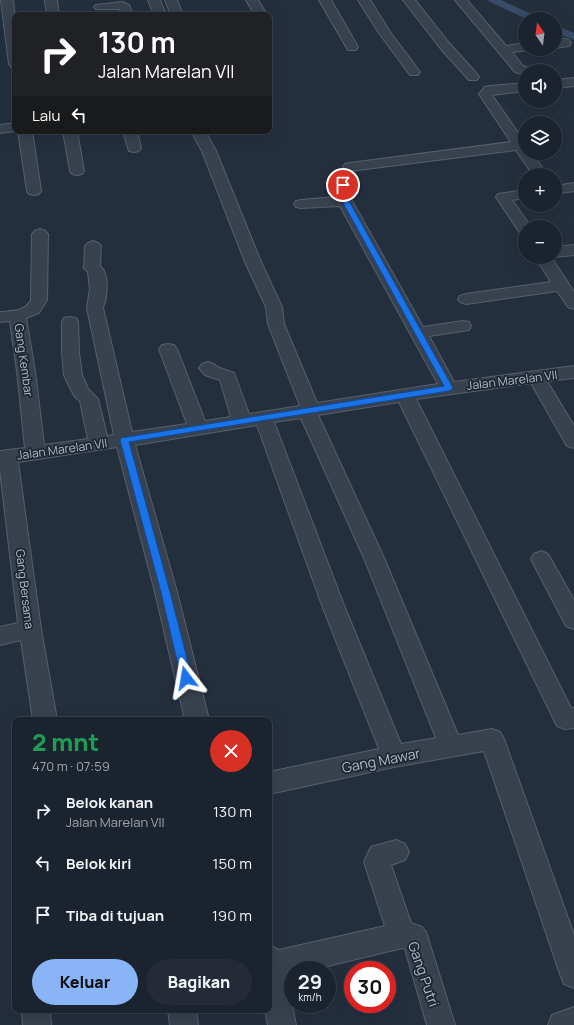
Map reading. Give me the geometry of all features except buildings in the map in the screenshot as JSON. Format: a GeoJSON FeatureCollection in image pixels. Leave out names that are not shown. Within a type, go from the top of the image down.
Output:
{"type":"FeatureCollection","features":[{"type":"Feature","properties":{"kind":"street"},"geometry":{"type":"LineString","coordinates":[[7,0],[5,23],[12,52]]}},
{"type":"Feature","properties":{"kind":"street"},"geometry":{"type":"LineString","coordinates":[[51,0],[53,12]]}},
{"type":"Feature","properties":{"kind":"street"},"geometry":{"type":"LineString","coordinates":[[154,0],[159,12]]}},
{"type":"Feature","properties":{"kind":"street"},"geometry":{"type":"LineString","coordinates":[[171,0],[176,12]]}},
{"type":"Feature","properties":{"kind":"street"},"geometry":{"type":"LineString","coordinates":[[252,0],[259,12]]}},
{"type":"Feature","properties":{"kind":"street"},"geometry":{"type":"LineString","coordinates":[[325,0],[352,47]]}},
{"type":"Feature","properties":{"kind":"street"},"geometry":{"type":"LineString","coordinates":[[364,0],[385,33],[414,72]]}},
{"type":"Feature","properties":{"kind":"street"},"geometry":{"type":"LineString","coordinates":[[409,0],[445,46],[473,77]]}},
{"type":"Feature","properties":{"kind":"street"},"geometry":{"type":"LineString","coordinates":[[461,0],[518,68]]}},
{"type":"Feature","properties":{"kind":"street"},"geometry":{"type":"LineString","coordinates":[[100,7],[122,5],[125,7],[126,12]]}},
{"type":"Feature","properties":{"kind":"street"},"geometry":{"type":"LineString","coordinates":[[503,50],[518,48]]}},
{"type":"Feature","properties":{"kind":"street"},"geometry":{"type":"LineString","coordinates":[[562,83],[574,82]]}},
{"type":"Feature","properties":{"kind":"street"},"geometry":{"type":"LineString","coordinates":[[518,88],[490,90],[485,94],[518,144]]}},
{"type":"Feature","properties":{"kind":"street"},"geometry":{"type":"LineString","coordinates":[[0,129],[12,127]]}},
{"type":"Feature","properties":{"kind":"street"},"geometry":{"type":"LineString","coordinates":[[25,134],[34,191]]}},
{"type":"Feature","properties":{"kind":"street"},"geometry":{"type":"LineString","coordinates":[[71,134],[77,171]]}},
{"type":"Feature","properties":{"kind":"street"},"geometry":{"type":"LineString","coordinates":[[131,134],[134,148]]}},
{"type":"Feature","properties":{"kind":"street"},"geometry":{"type":"LineString","coordinates":[[200,134],[209,151],[253,262],[274,307],[276,324],[309,410],[374,558],[451,746]]}},
{"type":"Feature","properties":{"kind":"street"},"geometry":{"type":"LineString","coordinates":[[350,167],[518,146]]}},
{"type":"Feature","properties":{"kind":"street"},"geometry":{"type":"LineString","coordinates":[[342,182],[345,201],[449,388]]}},
{"type":"Feature","properties":{"kind":"street"},"geometry":{"type":"LineString","coordinates":[[562,189],[574,187]]}},
{"type":"Feature","properties":{"kind":"street"},"geometry":{"type":"LineString","coordinates":[[518,195],[503,197],[518,220]]}},
{"type":"Feature","properties":{"kind":"street"},"geometry":{"type":"LineString","coordinates":[[302,204],[345,201]]}},
{"type":"Feature","properties":{"kind":"street","name":"Gang Kembar"},"geometry":{"type":"LineString","coordinates":[[35,452],[26,371],[17,314],[32,311],[39,300],[40,234]]}},
{"type":"Feature","properties":{"kind":"street"},"geometry":{"type":"LineString","coordinates":[[93,246],[92,268],[96,270],[99,294],[99,299],[95,308],[124,440],[164,585],[196,717]]}},
{"type":"Feature","properties":{"kind":"street"},"geometry":{"type":"LineString","coordinates":[[562,251],[574,250]]}},
{"type":"Feature","properties":{"kind":"street"},"geometry":{"type":"LineString","coordinates":[[548,264],[574,304]]}},
{"type":"Feature","properties":{"kind":"street"},"geometry":{"type":"LineString","coordinates":[[466,299],[562,285]]}},
{"type":"Feature","properties":{"kind":"street"},"geometry":{"type":"LineString","coordinates":[[0,317],[17,314]]}},
{"type":"Feature","properties":{"kind":"street"},"geometry":{"type":"LineString","coordinates":[[70,322],[72,374],[79,391],[89,399],[98,444]]}},
{"type":"Feature","properties":{"kind":"street"},"geometry":{"type":"LineString","coordinates":[[418,333],[463,326]]}},
{"type":"Feature","properties":{"kind":"street"},"geometry":{"type":"LineString","coordinates":[[168,349],[198,428]]}},
{"type":"Feature","properties":{"kind":"street"},"geometry":{"type":"LineString","coordinates":[[208,368],[228,377],[253,419],[334,608],[394,756]]}},
{"type":"Feature","properties":{"kind":"street","name":"Jalan Marelan VII"},"geometry":{"type":"LineString","coordinates":[[4,458],[449,388],[574,372]]}},
{"type":"Feature","properties":{"kind":"street"},"geometry":{"type":"LineString","coordinates":[[536,378],[574,442]]}},
{"type":"Feature","properties":{"kind":"street"},"geometry":{"type":"LineString","coordinates":[[405,395],[565,719],[574,718]]}},
{"type":"Feature","properties":{"kind":"street","name":"Gang Bersama"},"geometry":{"type":"LineString","coordinates":[[4,458],[45,717]]}},
{"type":"Feature","properties":{"kind":"street"},"geometry":{"type":"LineString","coordinates":[[541,559],[574,620]]}},
{"type":"Feature","properties":{"kind":"street"},"geometry":{"type":"LineString","coordinates":[[0,636],[30,629]]}},
{"type":"Feature","properties":{"kind":"street","name":"Gang Mawar"},"geometry":{"type":"LineString","coordinates":[[272,782],[394,756],[490,738],[493,740],[574,974]]}},
{"type":"Feature","properties":{"kind":"street","name":"Gang Putri"},"geometry":{"type":"LineString","coordinates":[[396,852],[380,856],[377,862],[402,935],[412,936],[416,941],[441,1025]]}},
{"type":"Feature","properties":{"kind":"street"},"geometry":{"type":"LineString","coordinates":[[272,962],[402,935]]}},
{"type":"Feature","properties":{"kind":"street"},"geometry":{"type":"LineString","coordinates":[[272,972],[282,1025]]}},
{"type":"Feature","properties":{"kind":"street"},"geometry":{"type":"LineString","coordinates":[[36,1013],[37,1025]]}},
{"type":"Feature","properties":{"kind":"street"},"geometry":{"type":"LineString","coordinates":[[182,1013],[184,1025]]}},
{"type":"Feature","properties":{"kind":"street"},"geometry":{"type":"LineString","coordinates":[[562,1025],[574,1021]]}},
{"type":"Feature","properties":{"kind":"waterway"},"geometry":{"type":"LineString","coordinates":[[493,0],[520,12]]}},
{"type":"Feature","properties":{"kind":"waterway"},"geometry":{"type":"LineString","coordinates":[[562,31],[574,37]]}},
{"type":"Feature","properties":{"kind":"route"},"geometry":{"type":"LineString","coordinates":[[186,678],[166,592],[124,440],[449,388],[345,201],[343,185]]}}]}
